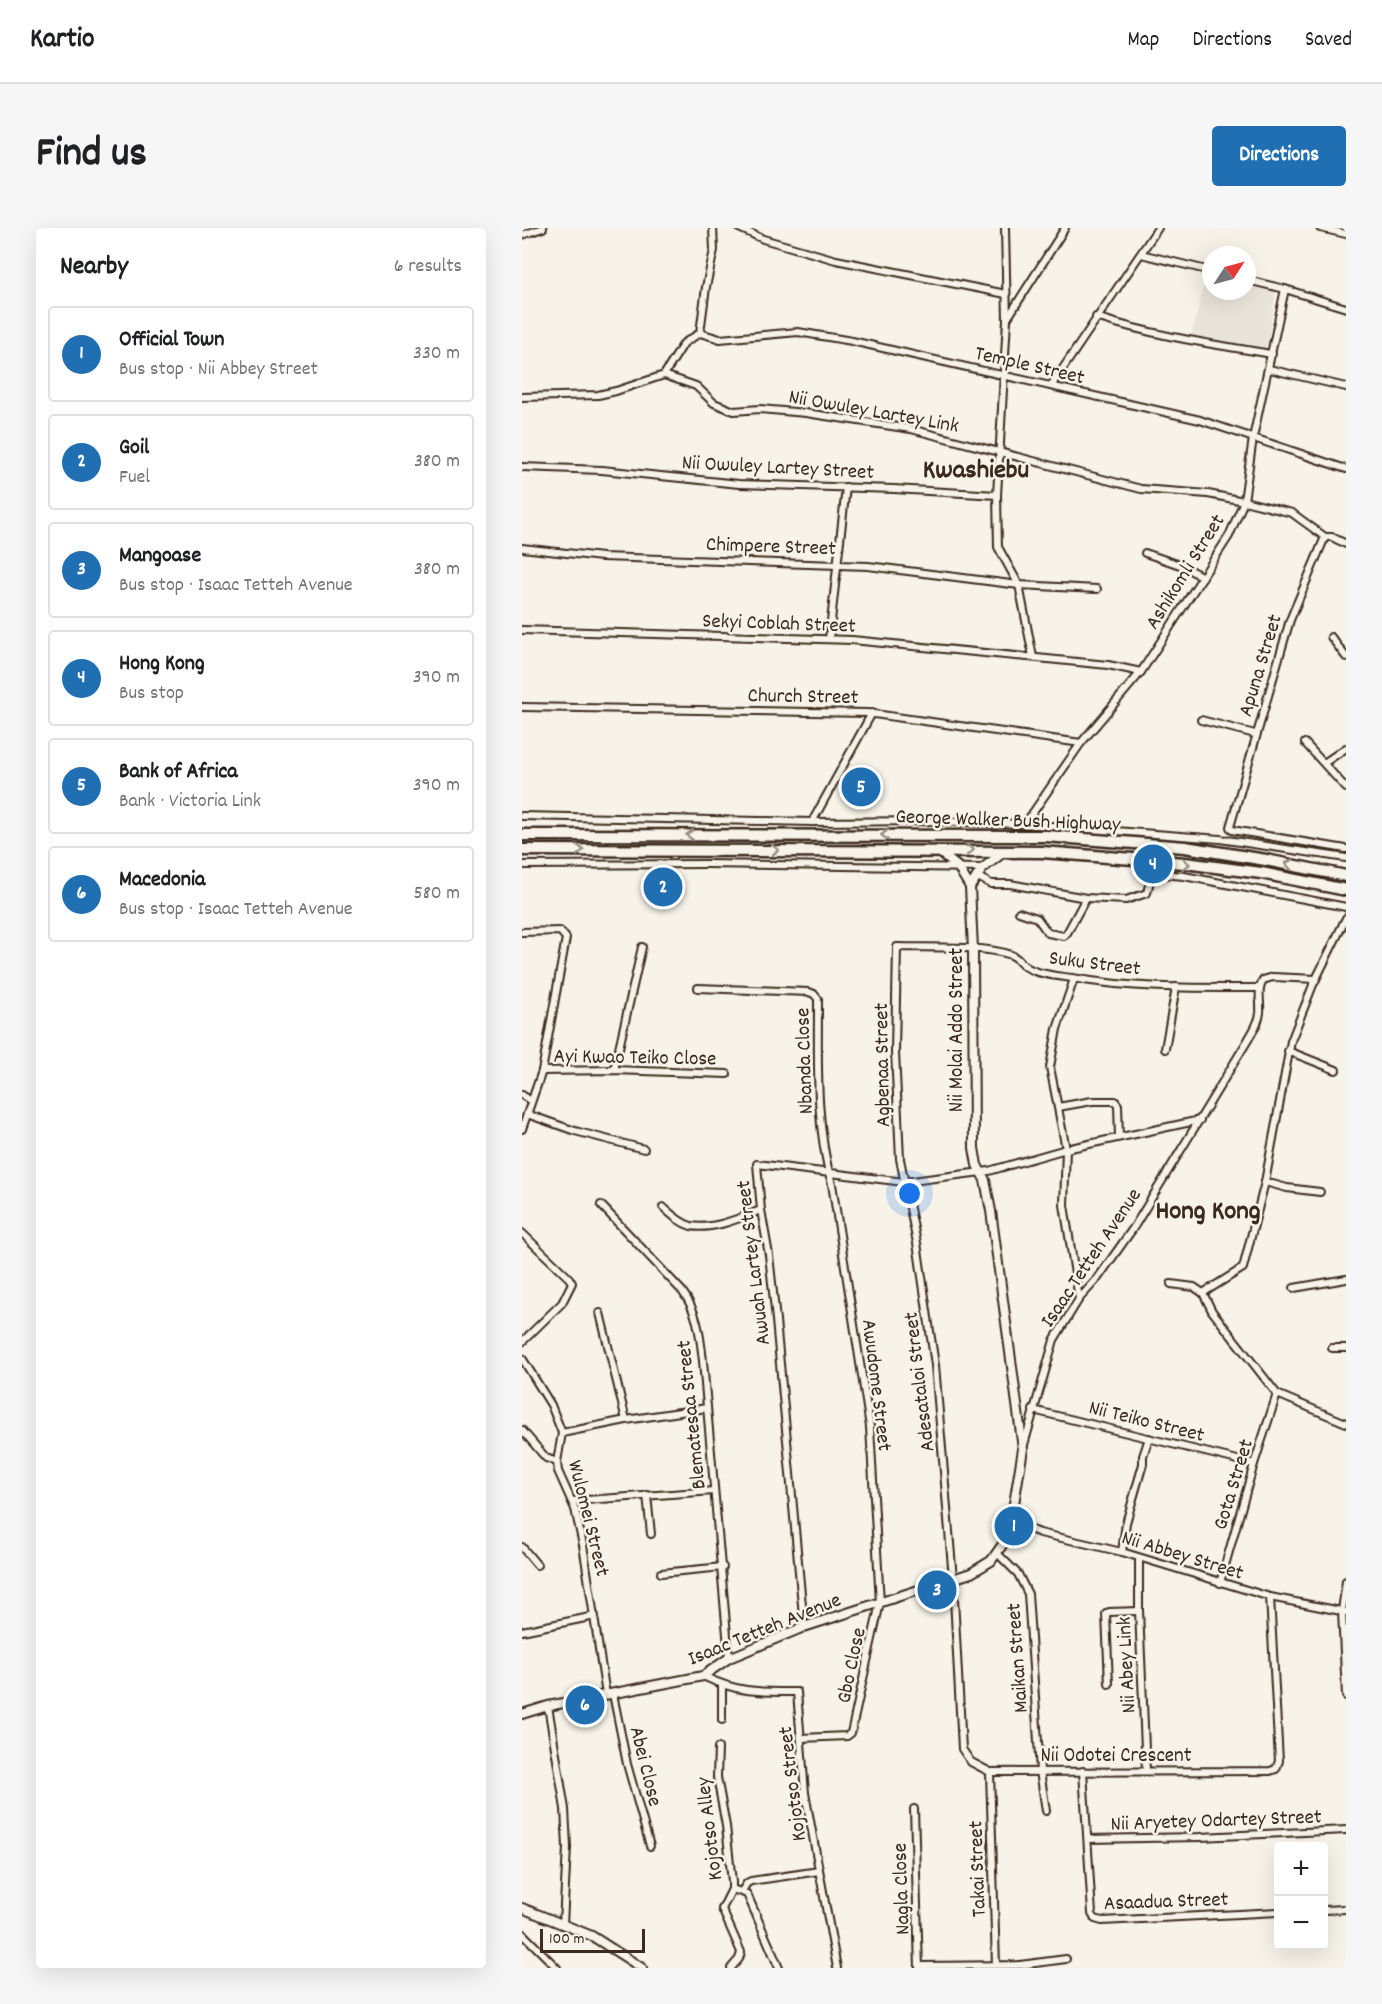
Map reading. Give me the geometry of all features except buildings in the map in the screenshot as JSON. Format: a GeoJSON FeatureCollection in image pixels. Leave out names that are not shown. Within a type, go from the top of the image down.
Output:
{"type":"FeatureCollection","features":[{"type":"Feature","properties":{"kind":"highway"},"geometry":{"type":"LineString","coordinates":[[522,829],[554,835]]}},
{"type":"Feature","properties":{"kind":"highway","name":"George Walker Bush Highway"},"geometry":{"type":"LineString","coordinates":[[522,835],[1046,836],[1185,847],[1346,876]]}},
{"type":"Feature","properties":{"kind":"highway","name":"George Walker Bush Highway"},"geometry":{"type":"LineString","coordinates":[[522,850],[1006,850],[1185,863],[1261,873],[1346,890]]}},
{"type":"Feature","properties":{"kind":"street"},"geometry":{"type":"LineString","coordinates":[[522,235],[543,228]]}},
{"type":"Feature","properties":{"kind":"street"},"geometry":{"type":"LineString","coordinates":[[522,397],[598,394],[616,391],[664,375],[684,343],[700,333],[714,250],[713,228]]}},
{"type":"Feature","properties":{"kind":"street"},"geometry":{"type":"LineString","coordinates":[[739,228],[763,239],[836,260],[1006,294]]}},
{"type":"Feature","properties":{"kind":"street"},"geometry":{"type":"LineString","coordinates":[[1005,228],[1007,320],[997,495],[998,547],[1019,585],[1034,657]]}},
{"type":"Feature","properties":{"kind":"street"},"geometry":{"type":"LineString","coordinates":[[1007,320],[1065,228]]}},
{"type":"Feature","properties":{"kind":"street"},"geometry":{"type":"LineString","coordinates":[[1051,386],[1158,228]]}},
{"type":"Feature","properties":{"kind":"street"},"geometry":{"type":"LineString","coordinates":[[1320,228],[1346,234]]}},
{"type":"Feature","properties":{"kind":"street"},"geometry":{"type":"LineString","coordinates":[[1141,254],[1202,269]]}},
{"type":"Feature","properties":{"kind":"street"},"geometry":{"type":"LineString","coordinates":[[1256,282],[1346,308]]}},
{"type":"Feature","properties":{"kind":"street","name":"Ashikomli Street"},"geometry":{"type":"LineString","coordinates":[[1025,824],[1082,743],[1141,672],[1229,536],[1244,501],[1253,438],[1285,289]]}},
{"type":"Feature","properties":{"kind":"street"},"geometry":{"type":"LineString","coordinates":[[1096,317],[1152,333],[1272,354]]}},
{"type":"Feature","properties":{"kind":"street","name":"Temple Street"},"geometry":{"type":"LineString","coordinates":[[700,333],[720,339],[798,332],[852,341],[1200,420],[1346,469]]}},
{"type":"Feature","properties":{"kind":"street"},"geometry":{"type":"LineString","coordinates":[[1269,369],[1346,387]]}},
{"type":"Feature","properties":{"kind":"street","name":"Nii Owuley Lartey Link"},"geometry":{"type":"LineString","coordinates":[[664,375],[696,386],[714,403],[734,411],[760,409],[806,413],[911,429],[1142,489],[1208,494],[1292,513],[1328,537]]}},
{"type":"Feature","properties":{"kind":"street","name":"Nii Owuley Lartey Street"},"geometry":{"type":"LineString","coordinates":[[522,467],[602,470],[739,484],[997,495]]}},
{"type":"Feature","properties":{"kind":"street"},"geometry":{"type":"LineString","coordinates":[[829,639],[846,487]]}},
{"type":"Feature","properties":{"kind":"street"},"geometry":{"type":"LineString","coordinates":[[1328,537],[1346,539]]}},
{"type":"Feature","properties":{"kind":"street"},"geometry":{"type":"LineString","coordinates":[[1328,537],[1346,544]]}},
{"type":"Feature","properties":{"kind":"street","name":"Apuna Street"},"geometry":{"type":"LineString","coordinates":[[1328,537],[1290,620],[1231,829],[1346,849]]}},
{"type":"Feature","properties":{"kind":"street","name":"Chimpere Street"},"geometry":{"type":"LineString","coordinates":[[522,548],[602,557],[868,566],[1019,585],[1097,589]]}},
{"type":"Feature","properties":{"kind":"street"},"geometry":{"type":"LineString","coordinates":[[1145,553],[1180,565],[1203,577]]}},
{"type":"Feature","properties":{"kind":"street","name":"Sekyi Coblah Street"},"geometry":{"type":"LineString","coordinates":[[522,630],[829,639],[1034,657],[1108,665],[1141,672]]}},
{"type":"Feature","properties":{"kind":"street"},"geometry":{"type":"LineString","coordinates":[[1331,637],[1346,657]]}},
{"type":"Feature","properties":{"kind":"street","name":"Church Street"},"geometry":{"type":"LineString","coordinates":[[522,707],[872,714],[1082,743]]}},
{"type":"Feature","properties":{"kind":"street"},"geometry":{"type":"LineString","coordinates":[[813,822],[872,714]]}},
{"type":"Feature","properties":{"kind":"street"},"geometry":{"type":"LineString","coordinates":[[1201,720],[1256,734]]}},
{"type":"Feature","properties":{"kind":"street"},"geometry":{"type":"LineString","coordinates":[[1305,743],[1346,788]]}},
{"type":"Feature","properties":{"kind":"street"},"geometry":{"type":"LineString","coordinates":[[1324,763],[1346,748]]}},
{"type":"Feature","properties":{"kind":"street"},"geometry":{"type":"LineString","coordinates":[[522,816],[813,822],[927,820],[1025,824],[1220,839],[1346,858]]}},
{"type":"Feature","properties":{"kind":"street"},"geometry":{"type":"LineString","coordinates":[[970,887],[983,868],[1006,850]]}},
{"type":"Feature","properties":{"kind":"street","name":"Nii Molai Addo Street"},"geometry":{"type":"LineString","coordinates":[[938,851],[958,867],[970,887],[973,949],[974,1148],[980,1172],[985,1180],[991,1211],[1023,1449]]}},
{"type":"Feature","properties":{"kind":"street"},"geometry":{"type":"LineString","coordinates":[[522,865],[707,864],[983,868]]}},
{"type":"Feature","properties":{"kind":"street"},"geometry":{"type":"LineString","coordinates":[[976,876],[992,884],[1010,884],[1086,898],[1126,900],[1147,893],[1152,873],[1184,876],[1346,907]]}},
{"type":"Feature","properties":{"kind":"street"},"geometry":{"type":"LineString","coordinates":[[1019,912],[1037,918],[1048,933],[1064,936],[1086,898]]}},
{"type":"Feature","properties":{"kind":"street"},"geometry":{"type":"LineString","coordinates":[[1203,1293],[1243,1268],[1265,1182],[1288,1051],[1295,1027],[1346,918]]}},
{"type":"Feature","properties":{"kind":"street"},"geometry":{"type":"LineString","coordinates":[[522,932],[560,931],[566,938],[542,1071],[522,1129]]}},
{"type":"Feature","properties":{"kind":"street"},"geometry":{"type":"LineString","coordinates":[[614,1070],[642,947]]}},
{"type":"Feature","properties":{"kind":"street","name":"Suku Street"},"geometry":{"type":"LineString","coordinates":[[897,947],[973,949],[1010,954],[1031,970],[1074,979],[1176,987],[1259,988]]}},
{"type":"Feature","properties":{"kind":"street","name":"Agbenaa Street"},"geometry":{"type":"LineString","coordinates":[[897,947],[895,1052],[900,1159],[904,1182]]}},
{"type":"Feature","properties":{"kind":"street"},"geometry":{"type":"LineString","coordinates":[[1259,988],[1263,980],[1273,977],[1316,979]]}},
{"type":"Feature","properties":{"kind":"street"},"geometry":{"type":"LineString","coordinates":[[1074,979],[1053,1045],[1050,1066],[1066,1149],[1064,1204],[1079,1299]]}},
{"type":"Feature","properties":{"kind":"street"},"geometry":{"type":"LineString","coordinates":[[1165,1048],[1176,987]]}},
{"type":"Feature","properties":{"kind":"street","name":"Nbanda Close"},"geometry":{"type":"LineString","coordinates":[[698,988],[809,992],[818,999],[819,1081],[824,1151],[829,1172]]}},
{"type":"Feature","properties":{"kind":"street","name":"Isaac Tetteh Avenue"},"geometry":{"type":"LineString","coordinates":[[522,1714],[548,1706],[703,1676],[729,1658],[804,1627],[953,1580],[981,1568],[998,1554],[1011,1522],[1023,1449],[1054,1340],[1079,1299],[1134,1227],[1257,1024],[1260,1013],[1259,988]]}},
{"type":"Feature","properties":{"kind":"street"},"geometry":{"type":"LineString","coordinates":[[1288,1051],[1336,1070]]}},
{"type":"Feature","properties":{"kind":"street","name":"Ayi Kwao Teiko Close"},"geometry":{"type":"LineString","coordinates":[[542,1071],[614,1070],[727,1074]]}},
{"type":"Feature","properties":{"kind":"street"},"geometry":{"type":"LineString","coordinates":[[522,1095],[531,1101]]}},
{"type":"Feature","properties":{"kind":"street"},"geometry":{"type":"LineString","coordinates":[[1058,1107],[1092,1101],[1115,1101],[1119,1105],[1119,1137]]}},
{"type":"Feature","properties":{"kind":"street"},"geometry":{"type":"LineString","coordinates":[[527,1114],[575,1131],[644,1149]]}},
{"type":"Feature","properties":{"kind":"street","name":"Awuah Lartey Street"},"geometry":{"type":"LineString","coordinates":[[804,1627],[770,1255],[760,1210],[757,1164],[904,1182],[980,1172],[1066,1149],[1200,1120]]}},
{"type":"Feature","properties":{"kind":"street","name":"Awudome Street"},"geometry":{"type":"LineString","coordinates":[[829,1172],[870,1427],[880,1603]]}},
{"type":"Feature","properties":{"kind":"street","name":"Adesataloi Street"},"geometry":{"type":"LineString","coordinates":[[904,1182],[917,1243],[935,1365],[953,1580]]}},
{"type":"Feature","properties":{"kind":"street"},"geometry":{"type":"LineString","coordinates":[[1265,1182],[1287,1188],[1320,1192]]}},
{"type":"Feature","properties":{"kind":"street","name":"Blematesaa Street"},"geometry":{"type":"LineString","coordinates":[[601,1205],[682,1291],[697,1317],[723,1567],[729,1658]]}},
{"type":"Feature","properties":{"kind":"street"},"geometry":{"type":"LineString","coordinates":[[663,1207],[676,1218],[691,1226],[734,1221],[760,1210]]}},
{"type":"Feature","properties":{"kind":"street"},"geometry":{"type":"LineString","coordinates":[[522,1233],[572,1283],[562,1303],[522,1342]]}},
{"type":"Feature","properties":{"kind":"street"},"geometry":{"type":"LineString","coordinates":[[1294,1288],[1346,1279]]}},
{"type":"Feature","properties":{"kind":"street"},"geometry":{"type":"LineString","coordinates":[[1171,1284],[1194,1287],[1203,1293],[1203,1297],[1219,1321],[1277,1394],[1346,1422]]}},
{"type":"Feature","properties":{"kind":"street"},"geometry":{"type":"LineString","coordinates":[[600,1313],[626,1420]]}},
{"type":"Feature","properties":{"kind":"street"},"geometry":{"type":"LineString","coordinates":[[1332,1348],[1346,1348]]}},
{"type":"Feature","properties":{"kind":"street","name":"Wulomei Street"},"geometry":{"type":"LineString","coordinates":[[522,1358],[550,1405],[562,1433],[557,1462],[558,1471],[572,1501],[583,1545],[610,1695]]}},
{"type":"Feature","properties":{"kind":"street","name":"Gota Street"},"geometry":{"type":"LineString","coordinates":[[1220,1583],[1254,1464],[1277,1394]]}},
{"type":"Feature","properties":{"kind":"street"},"geometry":{"type":"LineString","coordinates":[[562,1433],[626,1420],[707,1408]]}},
{"type":"Feature","properties":{"kind":"street","name":"Nii Teiko Street"},"geometry":{"type":"LineString","coordinates":[[1033,1410],[1254,1464]]}},
{"type":"Feature","properties":{"kind":"street"},"geometry":{"type":"LineString","coordinates":[[522,1430],[546,1458],[557,1462]]}},
{"type":"Feature","properties":{"kind":"street"},"geometry":{"type":"LineString","coordinates":[[1122,1552],[1126,1523],[1149,1438]]}},
{"type":"Feature","properties":{"kind":"street"},"geometry":{"type":"LineString","coordinates":[[572,1501],[714,1491]]}},
{"type":"Feature","properties":{"kind":"street"},"geometry":{"type":"LineString","coordinates":[[647,1495],[651,1534]]}},
{"type":"Feature","properties":{"kind":"street","name":"Nii Abbey Street"},"geometry":{"type":"LineString","coordinates":[[1011,1522],[1040,1533],[1122,1552],[1270,1597],[1344,1612]]}},
{"type":"Feature","properties":{"kind":"street"},"geometry":{"type":"LineString","coordinates":[[522,1546],[537,1565]]}},
{"type":"Feature","properties":{"kind":"street","name":"Maikan Street"},"geometry":{"type":"LineString","coordinates":[[998,1554],[1018,1574],[1028,1594],[1040,1771],[1046,1811]]}},
{"type":"Feature","properties":{"kind":"street","name":"Nii Abey Link"},"geometry":{"type":"LineString","coordinates":[[1139,1558],[1146,1771]]}},
{"type":"Feature","properties":{"kind":"street"},"geometry":{"type":"LineString","coordinates":[[661,1573],[723,1567]]}},
{"type":"Feature","properties":{"kind":"street"},"geometry":{"type":"LineString","coordinates":[[953,1580],[962,1749],[971,1762],[990,1772]]}},
{"type":"Feature","properties":{"kind":"street"},"geometry":{"type":"LineString","coordinates":[[1346,1581],[1344,1612],[1346,1696]]}},
{"type":"Feature","properties":{"kind":"street","name":"Nii Odotei Crescent"},"geometry":{"type":"LineString","coordinates":[[990,1772],[1270,1771],[1276,1769],[1279,1761],[1270,1597]]}},
{"type":"Feature","properties":{"kind":"street","name":"Gbo Close"},"geometry":{"type":"LineString","coordinates":[[801,1738],[851,1734],[880,1603]]}},
{"type":"Feature","properties":{"kind":"street"},"geometry":{"type":"LineString","coordinates":[[1109,1684],[1106,1614],[1139,1611]]}},
{"type":"Feature","properties":{"kind":"street"},"geometry":{"type":"LineString","coordinates":[[522,1631],[595,1616]]}},
{"type":"Feature","properties":{"kind":"street","name":"Kojotso Street"},"geometry":{"type":"LineString","coordinates":[[703,1676],[722,1685],[752,1692],[797,1692],[805,1793],[837,1968]]}},
{"type":"Feature","properties":{"kind":"street"},"geometry":{"type":"LineString","coordinates":[[722,1685],[723,1720]]}},
{"type":"Feature","properties":{"kind":"street","name":"Abei Close"},"geometry":{"type":"LineString","coordinates":[[610,1695],[650,1846]]}},
{"type":"Feature","properties":{"kind":"street"},"geometry":{"type":"LineString","coordinates":[[548,1706],[565,1809],[567,1847],[563,1924]]}},
{"type":"Feature","properties":{"kind":"street","name":"Kojotso Alley"},"geometry":{"type":"LineString","coordinates":[[718,1748],[717,1777],[732,1869],[732,1889],[722,1909],[741,1952],[739,1959],[731,1968]]}},
{"type":"Feature","properties":{"kind":"street","name":"Asaadua Street"},"geometry":{"type":"LineString","coordinates":[[1083,1771],[1092,1914],[1095,1919],[1274,1912]]}},
{"type":"Feature","properties":{"kind":"street","name":"Takai Street"},"geometry":{"type":"LineString","coordinates":[[990,1772],[996,1965]]}},
{"type":"Feature","properties":{"kind":"street","name":"Nagla Close"},"geometry":{"type":"LineString","coordinates":[[914,1809],[919,1967]]}},
{"type":"Feature","properties":{"kind":"street","name":"Nii Aryetey Odartey Street"},"geometry":{"type":"LineString","coordinates":[[1088,1839],[1200,1837],[1346,1830]]}},
{"type":"Feature","properties":{"kind":"street"},"geometry":{"type":"LineString","coordinates":[[742,1891],[751,1881],[819,1871]]}},
{"type":"Feature","properties":{"kind":"street"},"geometry":{"type":"LineString","coordinates":[[732,1889],[747,1894],[778,1968]]}},
{"type":"Feature","properties":{"kind":"street"},"geometry":{"type":"LineString","coordinates":[[522,1908],[563,1924],[611,1947],[642,1968]]}},
{"type":"Feature","properties":{"kind":"street"},"geometry":{"type":"LineString","coordinates":[[1328,1910],[1346,1909]]}},
{"type":"Feature","properties":{"kind":"street"},"geometry":{"type":"LineString","coordinates":[[522,1933],[557,1968]]}},
{"type":"Feature","properties":{"kind":"street"},"geometry":{"type":"LineString","coordinates":[[919,1967],[1033,1965],[1066,1959]]}},
{"type":"Feature","properties":{"kind":"shaded area"},"geometry":{"type":"Polygon","coordinates":[[[1256,286],[1276,290],[1267,349],[1191,338],[1202,292],[1202,300],[1256,300],[1256,286]]]}},
{"type":"Feature","properties":{"kind":"place","name":"Bank of Africa"},"geometry":{"type":"Point","coordinates":[861,787]}},
{"type":"Feature","properties":{"kind":"place","name":"Hong Kong"},"geometry":{"type":"Point","coordinates":[1153,864]}},
{"type":"Feature","properties":{"kind":"place","name":"Goil"},"geometry":{"type":"Point","coordinates":[663,887]}},
{"type":"Feature","properties":{"kind":"place","name":"Official Town"},"geometry":{"type":"Point","coordinates":[1014,1526]}},
{"type":"Feature","properties":{"kind":"place","name":"Mangoase"},"geometry":{"type":"Point","coordinates":[937,1590]}},
{"type":"Feature","properties":{"kind":"place","name":"Macedonia"},"geometry":{"type":"Point","coordinates":[585,1705]}},
{"type":"Feature","properties":{"kind":"district","name":"Kwashiebu"},"geometry":{"type":"Point","coordinates":[976,468]}},
{"type":"Feature","properties":{"kind":"district","name":"Hong Kong"},"geometry":{"type":"Point","coordinates":[1208,1209]}}]}
